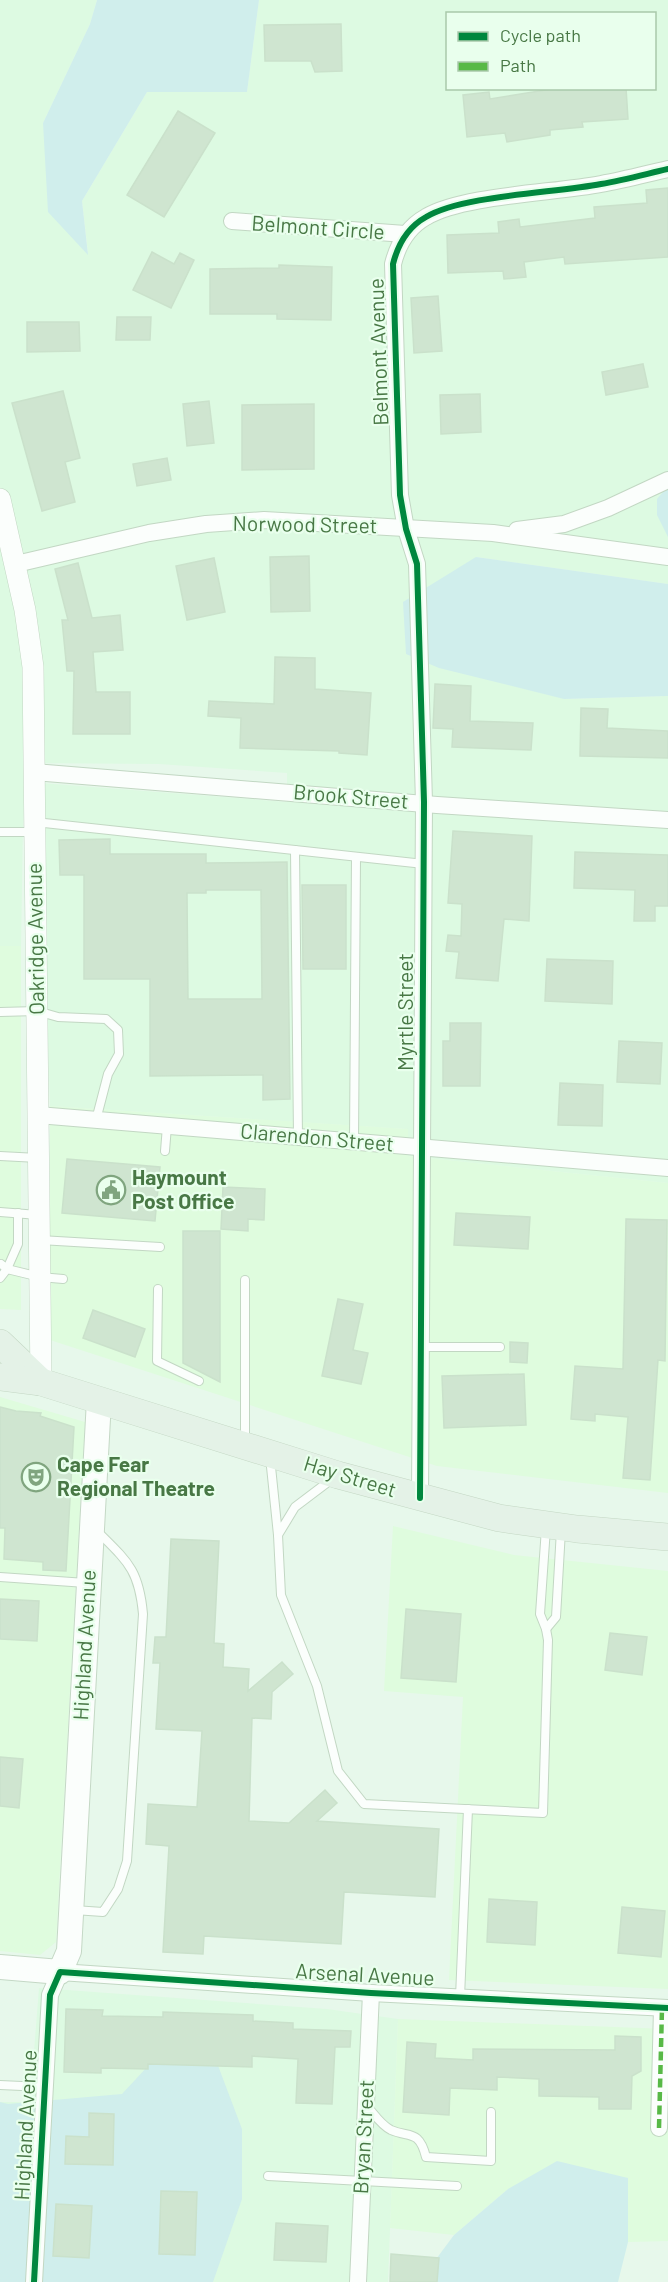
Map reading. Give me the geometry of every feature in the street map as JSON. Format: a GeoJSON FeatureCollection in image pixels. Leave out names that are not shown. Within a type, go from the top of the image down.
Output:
{"type":"FeatureCollection","features":[{"type":"Feature","properties":{"kind":"main road"},"geometry":{"type":"LineString","coordinates":[[0,1343],[41,1382]]}},
{"type":"Feature","properties":{"kind":"main road","name":"Hay Street"},"geometry":{"type":"LineString","coordinates":[[0,1377],[41,1382],[338,1474],[499,1518],[553,1526],[668,1537]]}},
{"type":"Feature","properties":{"kind":"main road","name":"Highland Avenue"},"geometry":{"type":"LineString","coordinates":[[60,1972],[69,1951],[99,1400]]}},
{"type":"Feature","properties":{"kind":"main road","name":"Arsenal Avenue"},"geometry":{"type":"LineString","coordinates":[[0,1968],[60,1972]]}},
{"type":"Feature","properties":{"kind":"street"},"geometry":{"type":"LineString","coordinates":[[405,234],[416,223],[441,210],[483,201],[601,184],[668,169]]}},
{"type":"Feature","properties":{"kind":"street","name":"Belmont Circle"},"geometry":{"type":"LineString","coordinates":[[232,221],[405,234]]}},
{"type":"Feature","properties":{"kind":"street","name":"Belmont Avenue"},"geometry":{"type":"LineString","coordinates":[[405,234],[393,264],[400,495],[406,529]]}},
{"type":"Feature","properties":{"kind":"street"},"geometry":{"type":"LineString","coordinates":[[493,533],[564,525],[609,508],[668,480]]}},
{"type":"Feature","properties":{"kind":"street","name":"Oakridge Avenue"},"geometry":{"type":"LineString","coordinates":[[0,499],[16,564],[33,667],[41,1382]]}},
{"type":"Feature","properties":{"kind":"street","name":"Norwood Street"},"geometry":{"type":"LineString","coordinates":[[16,564],[149,533],[206,524],[287,521],[493,533],[668,557]]}},
{"type":"Feature","properties":{"kind":"street","name":"Myrtle Street"},"geometry":{"type":"LineString","coordinates":[[406,529],[417,564],[424,802],[420,1498]]}},
{"type":"Feature","properties":{"kind":"street","name":"Brook Street"},"geometry":{"type":"LineString","coordinates":[[34,772],[668,820]]}},
{"type":"Feature","properties":{"kind":"street","name":"Clarendon Street"},"geometry":{"type":"LineString","coordinates":[[38,1115],[668,1168]]}},
{"type":"Feature","properties":{"kind":"street","name":"Arsenal Avenue"},"geometry":{"type":"LineString","coordinates":[[60,1972],[371,1993],[665,2008]]}},
{"type":"Feature","properties":{"kind":"street","name":"Highland Avenue"},"geometry":{"type":"LineString","coordinates":[[34,2282],[50,1995],[60,1972]]}},
{"type":"Feature","properties":{"kind":"street","name":"Bryan Street"},"geometry":{"type":"LineString","coordinates":[[358,2282],[371,1993]]}},
{"type":"Feature","properties":{"kind":"street"},"geometry":{"type":"LineString","coordinates":[[659,2128],[665,2008]]}},
{"type":"Feature","properties":{"kind":"lane"},"geometry":{"type":"LineString","coordinates":[[0,832],[34,827],[296,850],[424,864]]}},
{"type":"Feature","properties":{"kind":"lane"},"geometry":{"type":"LineString","coordinates":[[296,850],[297,1137]]}},
{"type":"Feature","properties":{"kind":"lane"},"geometry":{"type":"LineString","coordinates":[[354,1142],[356,856]]}},
{"type":"Feature","properties":{"kind":"lane"},"geometry":{"type":"LineString","coordinates":[[0,1012],[37,1011],[58,1017],[105,1019],[118,1030],[119,1054],[108,1074],[96,1120]]}},
{"type":"Feature","properties":{"kind":"lane"},"geometry":{"type":"LineString","coordinates":[[165,1150],[167,1126]]}},
{"type":"Feature","properties":{"kind":"lane"},"geometry":{"type":"LineString","coordinates":[[0,1156],[38,1158]]}},
{"type":"Feature","properties":{"kind":"lane"},"geometry":{"type":"LineString","coordinates":[[0,1212],[39,1216]]}},
{"type":"Feature","properties":{"kind":"lane"},"geometry":{"type":"LineString","coordinates":[[0,1278],[4,1266],[18,1244],[18,1213]]}},
{"type":"Feature","properties":{"kind":"lane"},"geometry":{"type":"LineString","coordinates":[[39,1240],[160,1247]]}},
{"type":"Feature","properties":{"kind":"lane"},"geometry":{"type":"LineString","coordinates":[[4,1266],[40,1277],[63,1280]]}},
{"type":"Feature","properties":{"kind":"lane"},"geometry":{"type":"LineString","coordinates":[[245,1280],[258,1449],[278,1535],[280,1595],[317,1686],[338,1771],[364,1804],[543,1813],[548,1640],[540,1614],[553,1526]]}},
{"type":"Feature","properties":{"kind":"lane"},"geometry":{"type":"LineString","coordinates":[[158,1289],[157,1361],[199,1381]]}},
{"type":"Feature","properties":{"kind":"lane"},"geometry":{"type":"LineString","coordinates":[[421,1347],[500,1347]]}},
{"type":"Feature","properties":{"kind":"lane"},"geometry":{"type":"LineString","coordinates":[[278,1535],[295,1507],[338,1474]]}},
{"type":"Feature","properties":{"kind":"lane"},"geometry":{"type":"LineString","coordinates":[[71,1909],[103,1912],[118,1889],[127,1861],[143,1614],[141,1588],[130,1564],[92,1526]]}},
{"type":"Feature","properties":{"kind":"lane"},"geometry":{"type":"LineString","coordinates":[[546,1629],[556,1617],[553,1526]]}},
{"type":"Feature","properties":{"kind":"lane"},"geometry":{"type":"LineString","coordinates":[[0,1577],[88,1584]]}},
{"type":"Feature","properties":{"kind":"lane"},"geometry":{"type":"LineString","coordinates":[[460,1997],[468,1809]]}},
{"type":"Feature","properties":{"kind":"lane"},"geometry":{"type":"LineString","coordinates":[[0,2085],[44,2087]]}},
{"type":"Feature","properties":{"kind":"lane"},"geometry":{"type":"LineString","coordinates":[[366,2105],[392,2130],[406,2132],[417,2139],[426,2157],[491,2161],[491,2112]]}},
{"type":"Feature","properties":{"kind":"lane"},"geometry":{"type":"LineString","coordinates":[[268,2176],[457,2186]]}},
{"type":"Feature","properties":{"kind":"shaded area"},"geometry":{"type":"Polygon","coordinates":[[[0,0],[97,0],[90,24],[43,123],[88,253],[82,201],[147,92],[247,92],[259,0],[668,0],[668,584],[476,557],[564,699],[668,696],[668,1183],[408,1156],[407,1129],[50,1106],[41,783],[287,802],[287,773],[159,764],[24,763],[21,946],[0,946],[0,0]]]}},
{"type":"Feature","properties":{"kind":"shaded area"},"geometry":{"type":"Polygon","coordinates":[[[97,0],[259,0],[247,92],[147,92],[82,201],[88,255],[48,212],[43,123],[90,24],[97,0]]]}},
{"type":"Feature","properties":{"kind":"shaded area"},"geometry":{"type":"Polygon","coordinates":[[[668,486],[668,537],[657,515],[657,499],[668,486]]]}},
{"type":"Feature","properties":{"kind":"shaded area"},"geometry":{"type":"Polygon","coordinates":[[[476,557],[668,584],[668,696],[564,699],[439,668],[406,654],[403,602],[476,557]]]}},
{"type":"Feature","properties":{"kind":"shaded area"},"geometry":{"type":"Polygon","coordinates":[[[0,946],[21,946],[21,1310],[0,1309],[0,946]]]}},
{"type":"Feature","properties":{"kind":"shaded area"},"geometry":{"type":"Polygon","coordinates":[[[50,1106],[408,1129],[408,1156],[668,1183],[668,1493],[437,1466],[50,1340],[50,1106]]]}},
{"type":"Feature","properties":{"kind":"shaded area"},"geometry":{"type":"Polygon","coordinates":[[[0,1397],[85,1422],[56,1942],[40,1955],[0,1951],[0,1397]]]}},
{"type":"Feature","properties":{"kind":"shaded area"},"geometry":{"type":"Polygon","coordinates":[[[393,1526],[514,1555],[668,1571],[668,1989],[449,1980],[463,1697],[384,1691],[393,1526]]]}},
{"type":"Feature","properties":{"kind":"shaded area"},"geometry":{"type":"Polygon","coordinates":[[[39,1988],[327,2009],[398,2019],[388,2282],[0,2282],[0,2102],[30,2102],[39,1988]]]}},
{"type":"Feature","properties":{"kind":"shaded area"},"geometry":{"type":"Polygon","coordinates":[[[398,2019],[668,2029],[668,2241],[628,2242],[628,2178],[508,2189],[454,2235],[390,2228],[398,2019]]]}},
{"type":"Feature","properties":{"kind":"shaded area"},"geometry":{"type":"Polygon","coordinates":[[[175,2037],[214,2055],[242,2129],[242,2199],[213,2282],[0,2282],[0,2102],[8,2104],[122,2094],[175,2037]]]}},
{"type":"Feature","properties":{"kind":"shaded area"},"geometry":{"type":"Polygon","coordinates":[[[557,2161],[628,2178],[628,2242],[618,2282],[419,2282],[454,2235],[508,2189],[557,2161]]]}},
{"type":"Feature","properties":{"kind":"building"},"geometry":{"type":"Polygon","coordinates":[[[341,24],[342,71],[315,72],[311,61],[265,61],[264,25],[341,24]]]}},
{"type":"Feature","properties":{"kind":"building"},"geometry":{"type":"Polygon","coordinates":[[[546,90],[626,90],[628,119],[582,122],[583,127],[550,130],[550,135],[507,142],[505,133],[467,137],[463,95],[489,92],[490,99],[546,90]]]}},
{"type":"Feature","properties":{"kind":"building"},"geometry":{"type":"Polygon","coordinates":[[[178,111],[215,133],[164,217],[127,195],[178,111]]]}},
{"type":"Feature","properties":{"kind":"building"},"geometry":{"type":"Polygon","coordinates":[[[668,188],[668,257],[565,264],[564,257],[524,262],[526,277],[504,279],[503,271],[448,273],[447,235],[499,233],[498,222],[519,219],[520,227],[595,218],[594,207],[647,203],[646,190],[668,188]]]}},
{"type":"Feature","properties":{"kind":"building"},"geometry":{"type":"Polygon","coordinates":[[[152,252],[174,264],[180,253],[194,260],[171,308],[133,290],[152,252]]]}},
{"type":"Feature","properties":{"kind":"building"},"geometry":{"type":"Polygon","coordinates":[[[279,265],[332,267],[331,320],[277,319],[277,314],[210,314],[210,269],[279,268],[279,265]]]}},
{"type":"Feature","properties":{"kind":"building"},"geometry":{"type":"Polygon","coordinates":[[[438,296],[442,351],[414,353],[411,298],[438,296]]]}},
{"type":"Feature","properties":{"kind":"building"},"geometry":{"type":"Polygon","coordinates":[[[117,317],[151,317],[150,340],[116,340],[117,317]]]}},
{"type":"Feature","properties":{"kind":"building"},"geometry":{"type":"Polygon","coordinates":[[[27,322],[79,322],[80,351],[27,352],[27,322]]]}},
{"type":"Feature","properties":{"kind":"building"},"geometry":{"type":"Polygon","coordinates":[[[643,364],[648,387],[606,395],[602,372],[643,364]]]}},
{"type":"Feature","properties":{"kind":"building"},"geometry":{"type":"Polygon","coordinates":[[[63,391],[80,458],[65,462],[75,502],[42,511],[12,403],[63,391]]]}},
{"type":"Feature","properties":{"kind":"building"},"geometry":{"type":"Polygon","coordinates":[[[480,394],[481,432],[441,434],[440,395],[480,394]]]}},
{"type":"Feature","properties":{"kind":"building"},"geometry":{"type":"Polygon","coordinates":[[[209,401],[214,443],[187,446],[183,404],[209,401]]]}},
{"type":"Feature","properties":{"kind":"building"},"geometry":{"type":"Polygon","coordinates":[[[314,404],[314,469],[242,470],[242,405],[314,404]]]}},
{"type":"Feature","properties":{"kind":"building"},"geometry":{"type":"Polygon","coordinates":[[[167,458],[171,480],[137,486],[133,464],[167,458]]]}},
{"type":"Feature","properties":{"kind":"building"},"geometry":{"type":"Polygon","coordinates":[[[309,556],[310,611],[271,612],[270,557],[309,556]]]}},
{"type":"Feature","properties":{"kind":"building"},"geometry":{"type":"Polygon","coordinates":[[[214,558],[225,612],[187,620],[176,566],[214,558]]]}},
{"type":"Feature","properties":{"kind":"building"},"geometry":{"type":"Polygon","coordinates":[[[78,563],[92,618],[120,615],[123,650],[93,652],[96,692],[130,692],[130,734],[73,734],[74,671],[67,671],[62,620],[68,620],[55,569],[78,563]]]}},
{"type":"Feature","properties":{"kind":"building"},"geometry":{"type":"Polygon","coordinates":[[[275,657],[315,658],[315,689],[371,693],[367,755],[339,753],[339,751],[240,748],[241,718],[208,716],[209,701],[274,704],[275,657]]]}},
{"type":"Feature","properties":{"kind":"building"},"geometry":{"type":"Polygon","coordinates":[[[435,684],[471,686],[470,721],[533,723],[531,750],[452,747],[453,729],[433,728],[435,684]]]}},
{"type":"Feature","properties":{"kind":"building"},"geometry":{"type":"Polygon","coordinates":[[[581,708],[608,709],[607,728],[668,731],[668,758],[580,756],[581,708]]]}},
{"type":"Feature","properties":{"kind":"building"},"geometry":{"type":"Polygon","coordinates":[[[453,831],[532,836],[529,921],[504,919],[498,981],[456,978],[459,952],[446,951],[448,935],[461,936],[462,904],[448,903],[453,831]]]}},
{"type":"Feature","properties":{"kind":"building"},"geometry":{"type":"Polygon","coordinates":[[[110,839],[110,854],[206,854],[206,863],[287,862],[290,1099],[263,1100],[263,1075],[150,1076],[150,979],[84,979],[84,875],[60,875],[59,840],[110,839]],[[206,890],[206,893],[187,893],[188,999],[262,999],[261,890],[206,890]]]}},
{"type":"Feature","properties":{"kind":"building"},"geometry":{"type":"Polygon","coordinates":[[[575,852],[668,855],[668,906],[655,906],[655,921],[634,921],[635,890],[574,888],[575,852]]]}},
{"type":"Feature","properties":{"kind":"building"},"geometry":{"type":"Polygon","coordinates":[[[302,885],[346,885],[346,969],[303,969],[302,885]]]}},
{"type":"Feature","properties":{"kind":"building"},"geometry":{"type":"Polygon","coordinates":[[[547,959],[613,961],[612,1004],[545,1001],[547,959]]]}},
{"type":"Feature","properties":{"kind":"building"},"geometry":{"type":"Polygon","coordinates":[[[450,1023],[481,1023],[480,1086],[443,1086],[443,1041],[450,1041],[450,1023]]]}},
{"type":"Feature","properties":{"kind":"building"},"geometry":{"type":"Polygon","coordinates":[[[619,1041],[662,1043],[660,1084],[617,1082],[619,1041]]]}},
{"type":"Feature","properties":{"kind":"building"},"geometry":{"type":"Polygon","coordinates":[[[560,1083],[603,1085],[602,1126],[558,1125],[560,1083]]]}},
{"type":"Feature","properties":{"kind":"building","name":"Haymount Post Office"},"geometry":{"type":"Polygon","coordinates":[[[67,1159],[160,1167],[155,1221],[62,1213],[67,1159]]]}},
{"type":"Feature","properties":{"kind":"building"},"geometry":{"type":"Polygon","coordinates":[[[223,1187],[265,1189],[264,1220],[248,1219],[248,1231],[221,1229],[223,1187]]]}},
{"type":"Feature","properties":{"kind":"building"},"geometry":{"type":"Polygon","coordinates":[[[456,1213],[530,1217],[528,1249],[454,1245],[456,1213]]]}},
{"type":"Feature","properties":{"kind":"building"},"geometry":{"type":"Polygon","coordinates":[[[626,1219],[667,1220],[665,1361],[658,1360],[650,1480],[623,1478],[628,1417],[595,1414],[595,1421],[571,1419],[575,1366],[623,1369],[626,1219]]]}},
{"type":"Feature","properties":{"kind":"building"},"geometry":{"type":"Polygon","coordinates":[[[183,1231],[220,1231],[220,1382],[183,1363],[183,1231]]]}},
{"type":"Feature","properties":{"kind":"building"},"geometry":{"type":"Polygon","coordinates":[[[338,1299],[363,1304],[353,1350],[368,1353],[361,1384],[322,1376],[338,1299]]]}},
{"type":"Feature","properties":{"kind":"building"},"geometry":{"type":"Polygon","coordinates":[[[93,1310],[145,1329],[135,1357],[83,1338],[93,1310]]]}},
{"type":"Feature","properties":{"kind":"building"},"geometry":{"type":"Polygon","coordinates":[[[510,1342],[528,1343],[527,1363],[510,1362],[510,1342]]]}},
{"type":"Feature","properties":{"kind":"building"},"geometry":{"type":"Polygon","coordinates":[[[524,1374],[526,1425],[444,1428],[442,1376],[524,1374]]]}},
{"type":"Feature","properties":{"kind":"building","name":"Cape Fear Regional Theatre"},"geometry":{"type":"Polygon","coordinates":[[[0,1407],[41,1413],[40,1416],[74,1427],[66,1571],[43,1570],[43,1562],[4,1559],[5,1528],[0,1528],[0,1407]]]}},
{"type":"Feature","properties":{"kind":"building"},"geometry":{"type":"Polygon","coordinates":[[[171,1539],[219,1541],[214,1643],[224,1644],[223,1667],[249,1669],[248,1691],[282,1662],[293,1674],[272,1692],[271,1719],[252,1718],[249,1821],[289,1823],[325,1790],[337,1803],[317,1821],[439,1829],[435,1897],[344,1892],[341,1944],[204,1936],[203,1954],[163,1952],[169,1846],[146,1844],[148,1804],[197,1807],[202,1731],[156,1729],[160,1663],[153,1663],[155,1637],[166,1637],[171,1539]]]}},
{"type":"Feature","properties":{"kind":"building"},"geometry":{"type":"Polygon","coordinates":[[[0,1599],[39,1601],[37,1641],[0,1639],[0,1599]]]}},
{"type":"Feature","properties":{"kind":"building"},"geometry":{"type":"Polygon","coordinates":[[[406,1609],[461,1614],[456,1682],[401,1678],[406,1609]]]}},
{"type":"Feature","properties":{"kind":"building"},"geometry":{"type":"Polygon","coordinates":[[[610,1633],[647,1637],[642,1675],[605,1670],[610,1633]]]}},
{"type":"Feature","properties":{"kind":"building"},"geometry":{"type":"Polygon","coordinates":[[[0,1757],[23,1759],[19,1808],[0,1806],[0,1757]]]}},
{"type":"Feature","properties":{"kind":"building"},"geometry":{"type":"Polygon","coordinates":[[[489,1899],[537,1902],[535,1945],[487,1942],[489,1899]]]}},
{"type":"Feature","properties":{"kind":"building"},"geometry":{"type":"Polygon","coordinates":[[[622,1907],[665,1911],[661,1957],[618,1953],[622,1907]]]}},
{"type":"Feature","properties":{"kind":"building"},"geometry":{"type":"Polygon","coordinates":[[[66,2009],[103,2010],[102,2016],[163,2017],[163,2012],[253,2015],[253,2021],[293,2023],[293,2029],[351,2031],[350,2047],[335,2047],[332,2104],[296,2103],[298,2059],[252,2056],[252,2067],[148,2064],[148,2069],[101,2068],[101,2073],[64,2072],[66,2009]]]}},
{"type":"Feature","properties":{"kind":"building"},"geometry":{"type":"Polygon","coordinates":[[[615,2036],[641,2037],[641,2071],[632,2076],[631,2109],[599,2109],[599,2097],[539,2096],[539,2079],[497,2077],[497,2090],[450,2088],[449,2115],[403,2112],[407,2042],[436,2044],[435,2058],[473,2060],[473,2049],[615,2050],[615,2036]]]}},
{"type":"Feature","properties":{"kind":"building"},"geometry":{"type":"Polygon","coordinates":[[[89,2113],[114,2114],[113,2165],[65,2164],[66,2136],[89,2137],[89,2113]]]}},
{"type":"Feature","properties":{"kind":"building"},"geometry":{"type":"Polygon","coordinates":[[[161,2191],[197,2192],[195,2255],[159,2254],[161,2191]]]}},
{"type":"Feature","properties":{"kind":"building"},"geometry":{"type":"Polygon","coordinates":[[[56,2204],[92,2206],[89,2258],[53,2256],[56,2204]]]}},
{"type":"Feature","properties":{"kind":"building"},"geometry":{"type":"Polygon","coordinates":[[[276,2223],[328,2226],[326,2262],[274,2260],[276,2223]]]}},
{"type":"Feature","properties":{"kind":"building"},"geometry":{"type":"Polygon","coordinates":[[[391,2254],[439,2258],[437,2282],[390,2282],[391,2254]]]}},
{"type":"Feature","properties":{"kind":"marked path"},"geometry":{"type":"LineString","coordinates":[[659,2128],[662,2008]]}},
{"type":"Feature","properties":{"kind":"cycle path"},"geometry":{"type":"LineString","coordinates":[[420,1498],[424,802],[417,564],[406,529],[400,495],[393,264],[401,243],[409,231],[426,217],[442,210],[486,199],[601,184],[668,169]]}},
{"type":"Feature","properties":{"kind":"cycle path"},"geometry":{"type":"LineString","coordinates":[[34,2282],[50,1995],[60,1972],[371,1993],[668,2008]]}},
{"type":"Feature","properties":{"kind":"place","name":"Haymount Post Office"},"geometry":{"type":"Point","coordinates":[111,1190]}},
{"type":"Feature","properties":{"kind":"place","name":"Cape Fear Regional Theatre"},"geometry":{"type":"Point","coordinates":[36,1477]}}]}
